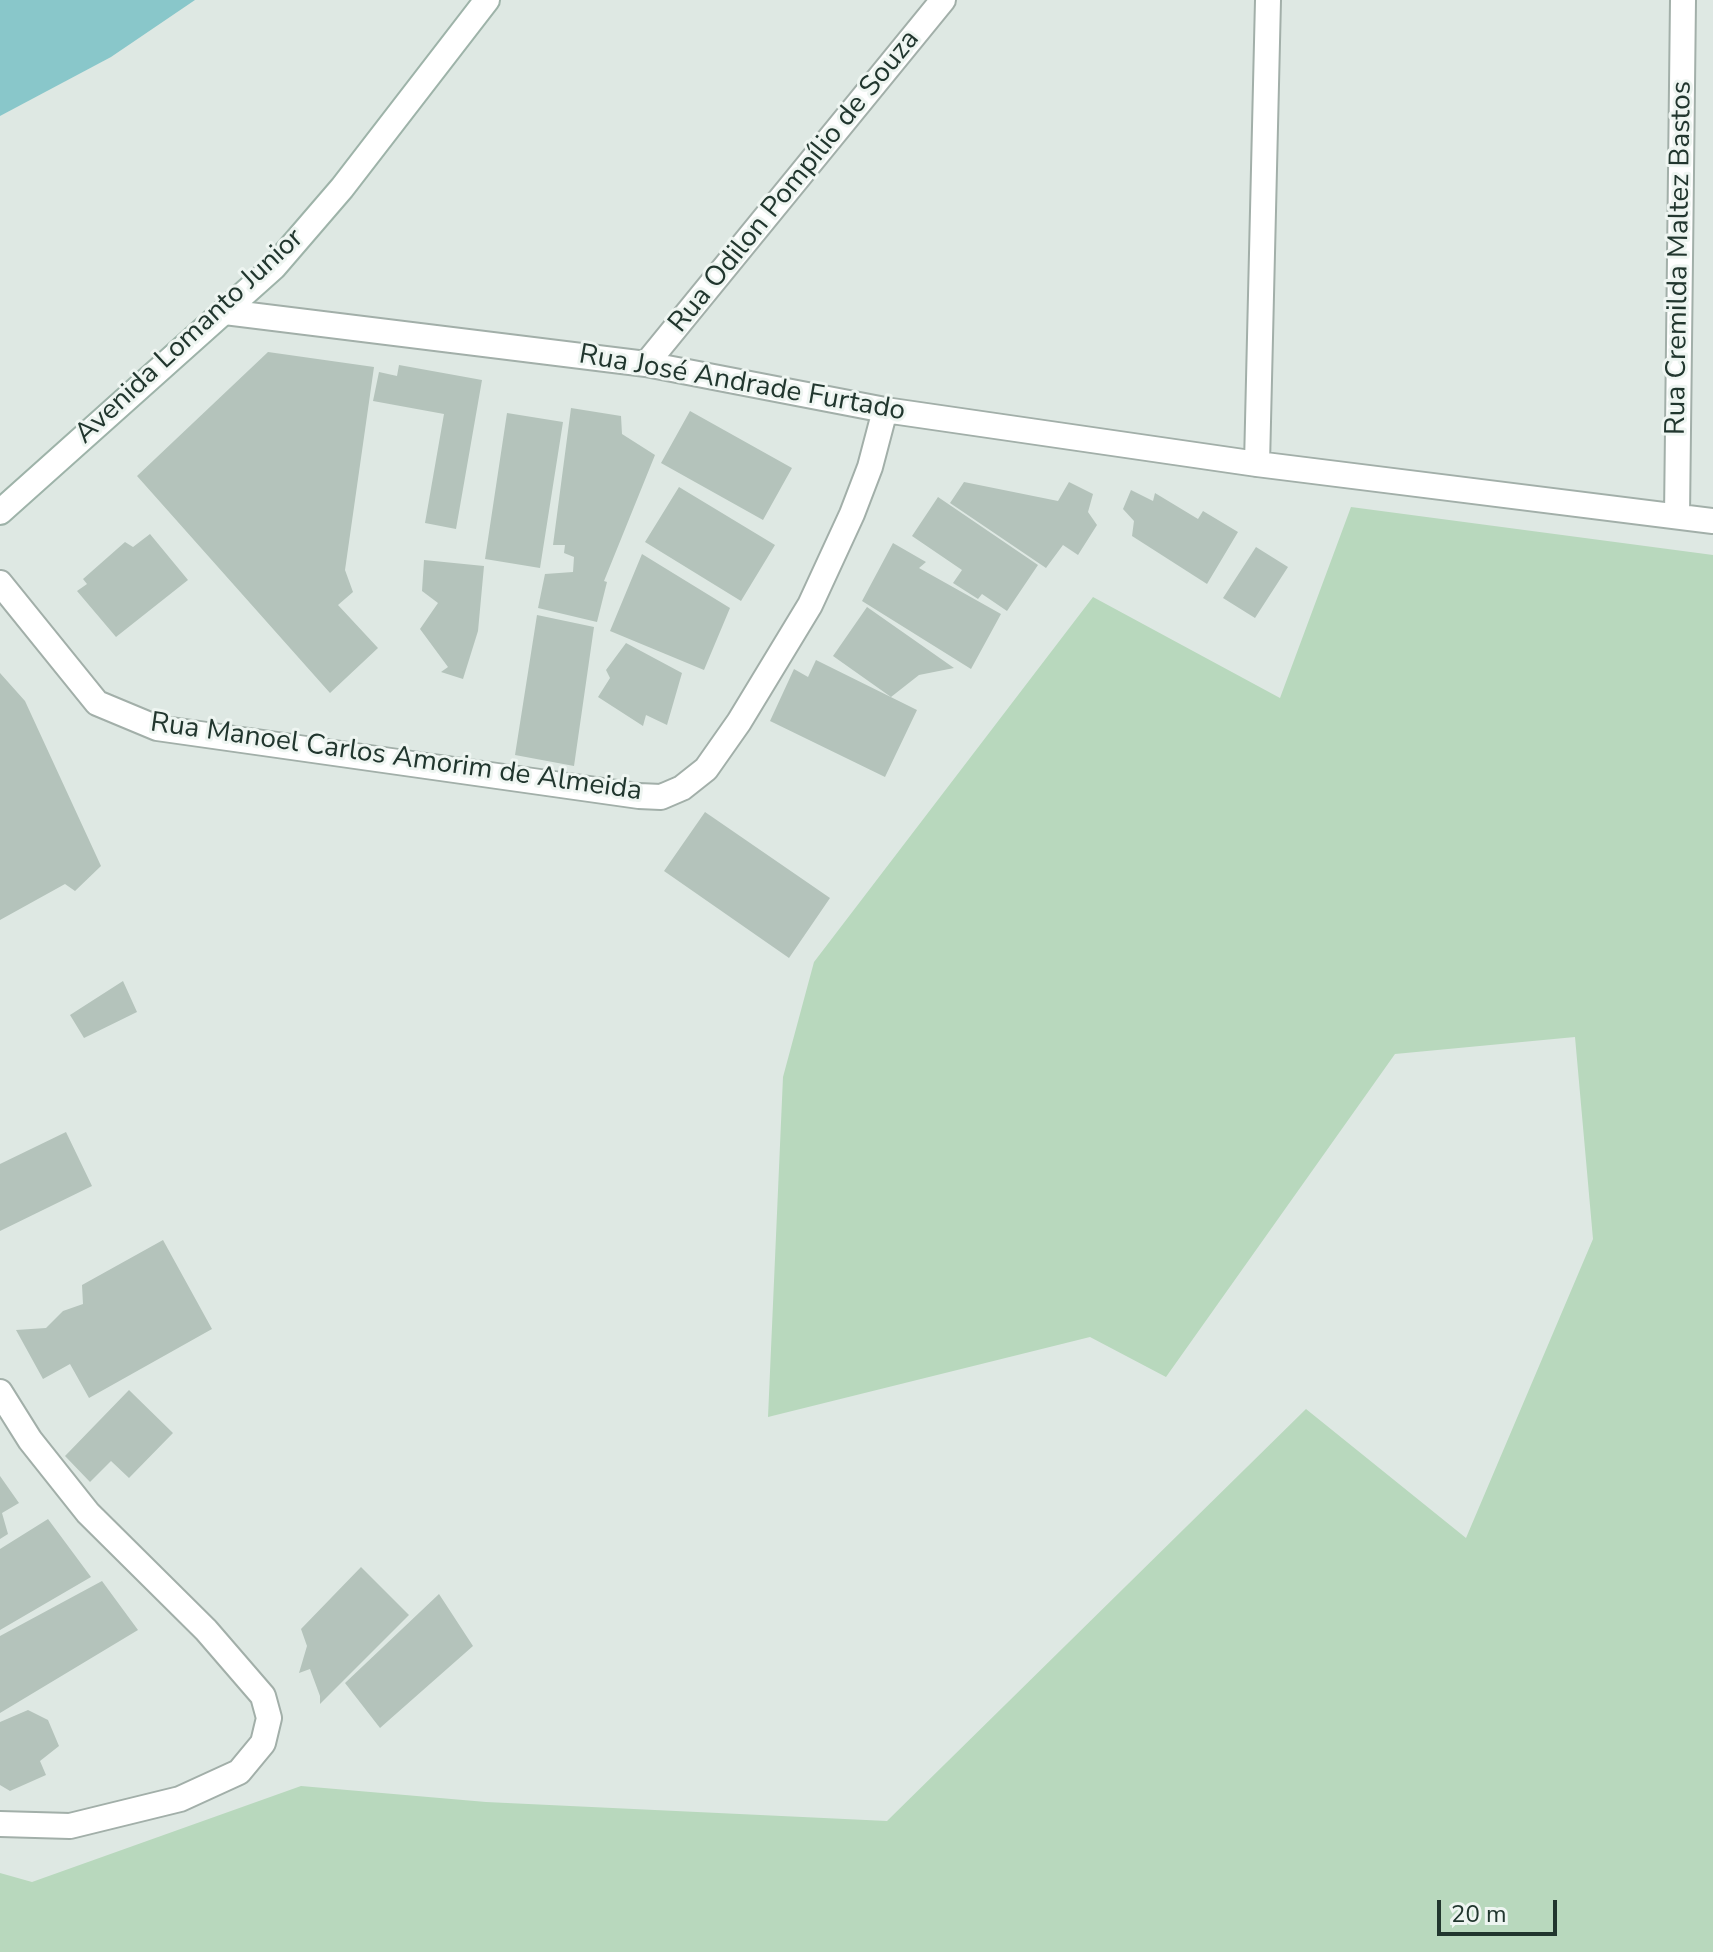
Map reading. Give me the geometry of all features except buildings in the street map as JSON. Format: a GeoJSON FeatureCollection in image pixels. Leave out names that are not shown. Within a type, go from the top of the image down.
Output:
{"type":"FeatureCollection","features":[{"type":"Feature","properties":{"kind":"street","name":"Avenida Lomanto Junior"},"geometry":{"type":"LineString","coordinates":[[0,512],[274,267],[342,188],[487,0]]}},
{"type":"Feature","properties":{"kind":"street","name":"Rua Odilon Pompílio de Souza"},"geometry":{"type":"LineString","coordinates":[[646,364],[943,0]]}},
{"type":"Feature","properties":{"kind":"street"},"geometry":{"type":"LineString","coordinates":[[1257,464],[1268,0]]}},
{"type":"Feature","properties":{"kind":"street","name":"Rua Cremilda Maltez Bastos"},"geometry":{"type":"LineString","coordinates":[[1677,516],[1683,0]]}},
{"type":"Feature","properties":{"kind":"street","name":"Rua José Andrade Furtado"},"geometry":{"type":"LineString","coordinates":[[225,312],[646,364],[885,410],[1257,464],[1713,521]]}},
{"type":"Feature","properties":{"kind":"street","name":"Rua Manoel Carlos Amorim de Almeida"},"geometry":{"type":"LineString","coordinates":[[0,583],[97,703],[157,728],[661,797],[682,788],[706,769],[739,722],[810,605],[852,514],[870,467],[885,410]]}},
{"type":"Feature","properties":{"kind":"street"},"geometry":{"type":"LineString","coordinates":[[0,1392],[30,1440],[88,1513],[206,1630],[263,1696],[269,1718],[263,1743],[239,1772],[180,1799],[70,1826],[0,1824]]}},
{"type":"Feature","properties":{"kind":"green space"},"geometry":{"type":"Polygon","coordinates":[[[1351,507],[1713,555],[1713,1952],[0,1952],[0,1873],[32,1882],[301,1786],[486,1802],[887,1821],[1306,1409],[1466,1538],[1593,1239],[1575,1037],[1395,1054],[1166,1377],[1090,1337],[768,1417],[783,1077],[814,962],[1093,597],[1280,698],[1351,507]]]}},
{"type":"Feature","properties":{"kind":"water"},"geometry":{"type":"Polygon","coordinates":[[[0,0],[195,0],[111,57],[0,116],[0,0]]]}}]}
